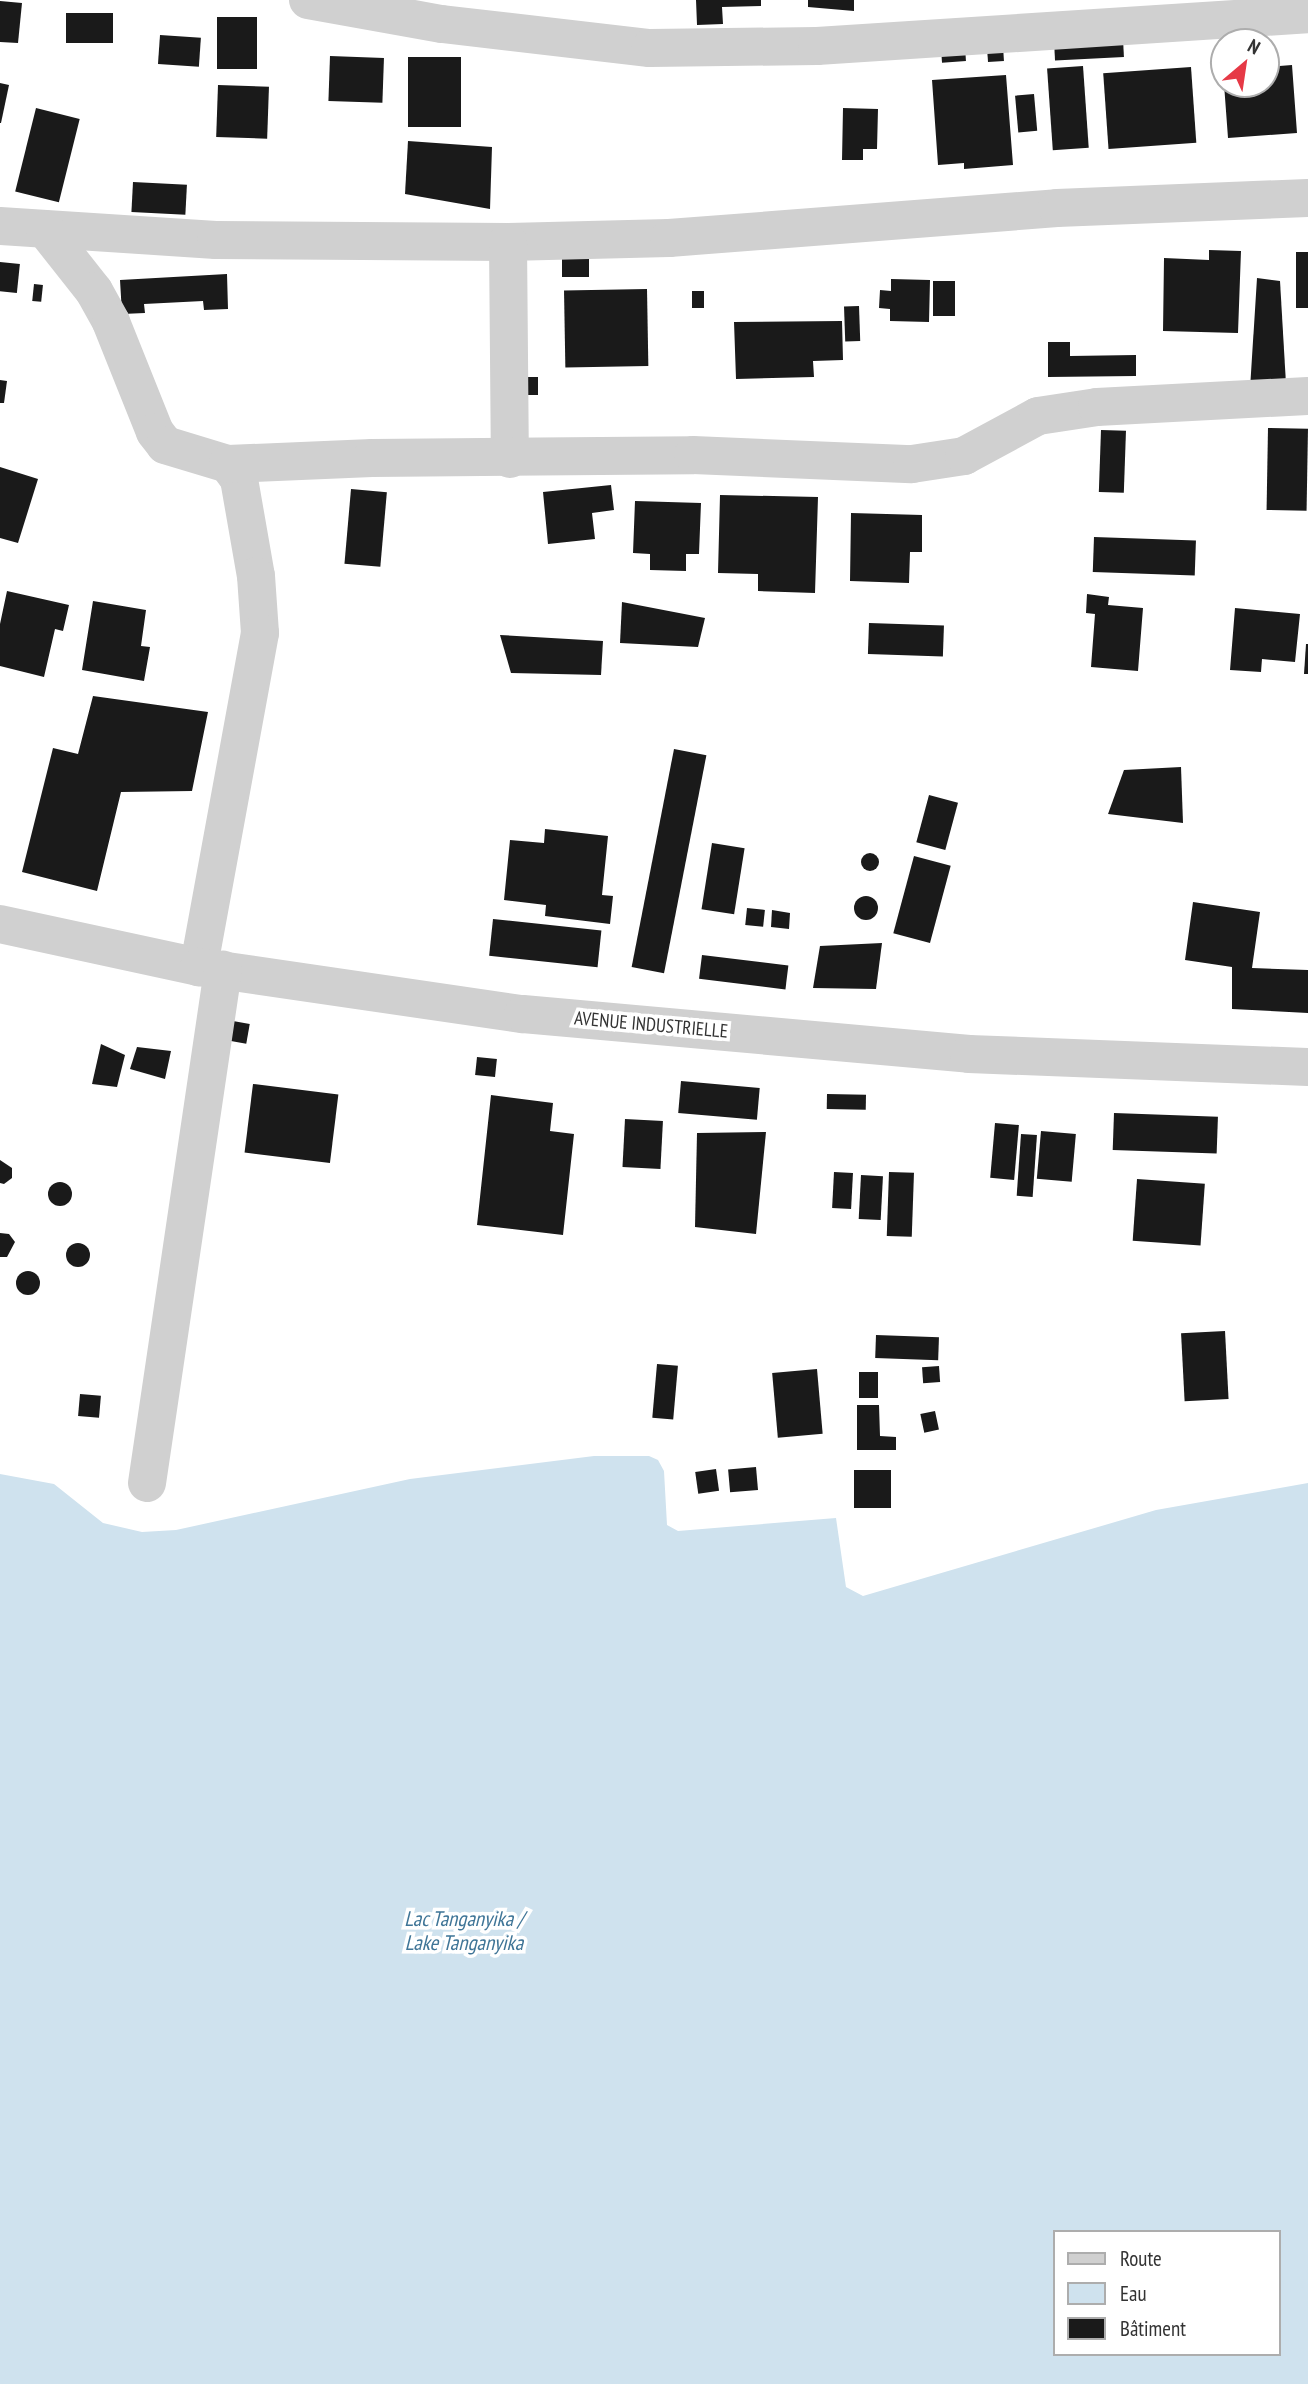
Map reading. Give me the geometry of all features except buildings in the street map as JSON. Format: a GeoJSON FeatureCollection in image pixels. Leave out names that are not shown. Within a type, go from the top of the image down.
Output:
{"type":"FeatureCollection","features":[{"type":"Feature","properties":{"kind":"street"},"geometry":{"type":"LineString","coordinates":[[309,0],[442,24],[650,48],[817,46],[1054,15],[1308,14]]}},
{"type":"Feature","properties":{"kind":"street"},"geometry":{"type":"LineString","coordinates":[[0,226],[216,240],[508,242],[669,238],[1057,208],[1308,198]]}},
{"type":"Feature","properties":{"kind":"street"},"geometry":{"type":"LineString","coordinates":[[45,229],[94,291],[111,322],[155,432],[164,445],[228,464],[372,458],[693,455],[912,464],[964,456],[1038,416],[1097,407],[1308,396]]}},
{"type":"Feature","properties":{"kind":"street"},"geometry":{"type":"LineString","coordinates":[[508,242],[509,458]]}},
{"type":"Feature","properties":{"kind":"street"},"geometry":{"type":"LineString","coordinates":[[147,1483],[211,969],[260,633],[256,576],[239,479],[228,464]]}},
{"type":"Feature","properties":{"kind":"street","name":"AVENUE INDUSTRIELLE"},"geometry":{"type":"LineString","coordinates":[[0,924],[211,969],[523,1014],[955,1053],[1308,1067]]}},
{"type":"Feature","properties":{"kind":"water","name":"Lac Tanganyika / Lake Tanganyika"},"geometry":{"type":"Polygon","coordinates":[[[594,1456],[649,1456],[658,1460],[664,1471],[667,1525],[678,1531],[836,1518],[846,1587],[863,1596],[1156,1510],[1308,1483],[1308,2384],[0,2384],[0,1474],[54,1484],[103,1523],[142,1532],[176,1530],[410,1479],[594,1456]]]}}]}
